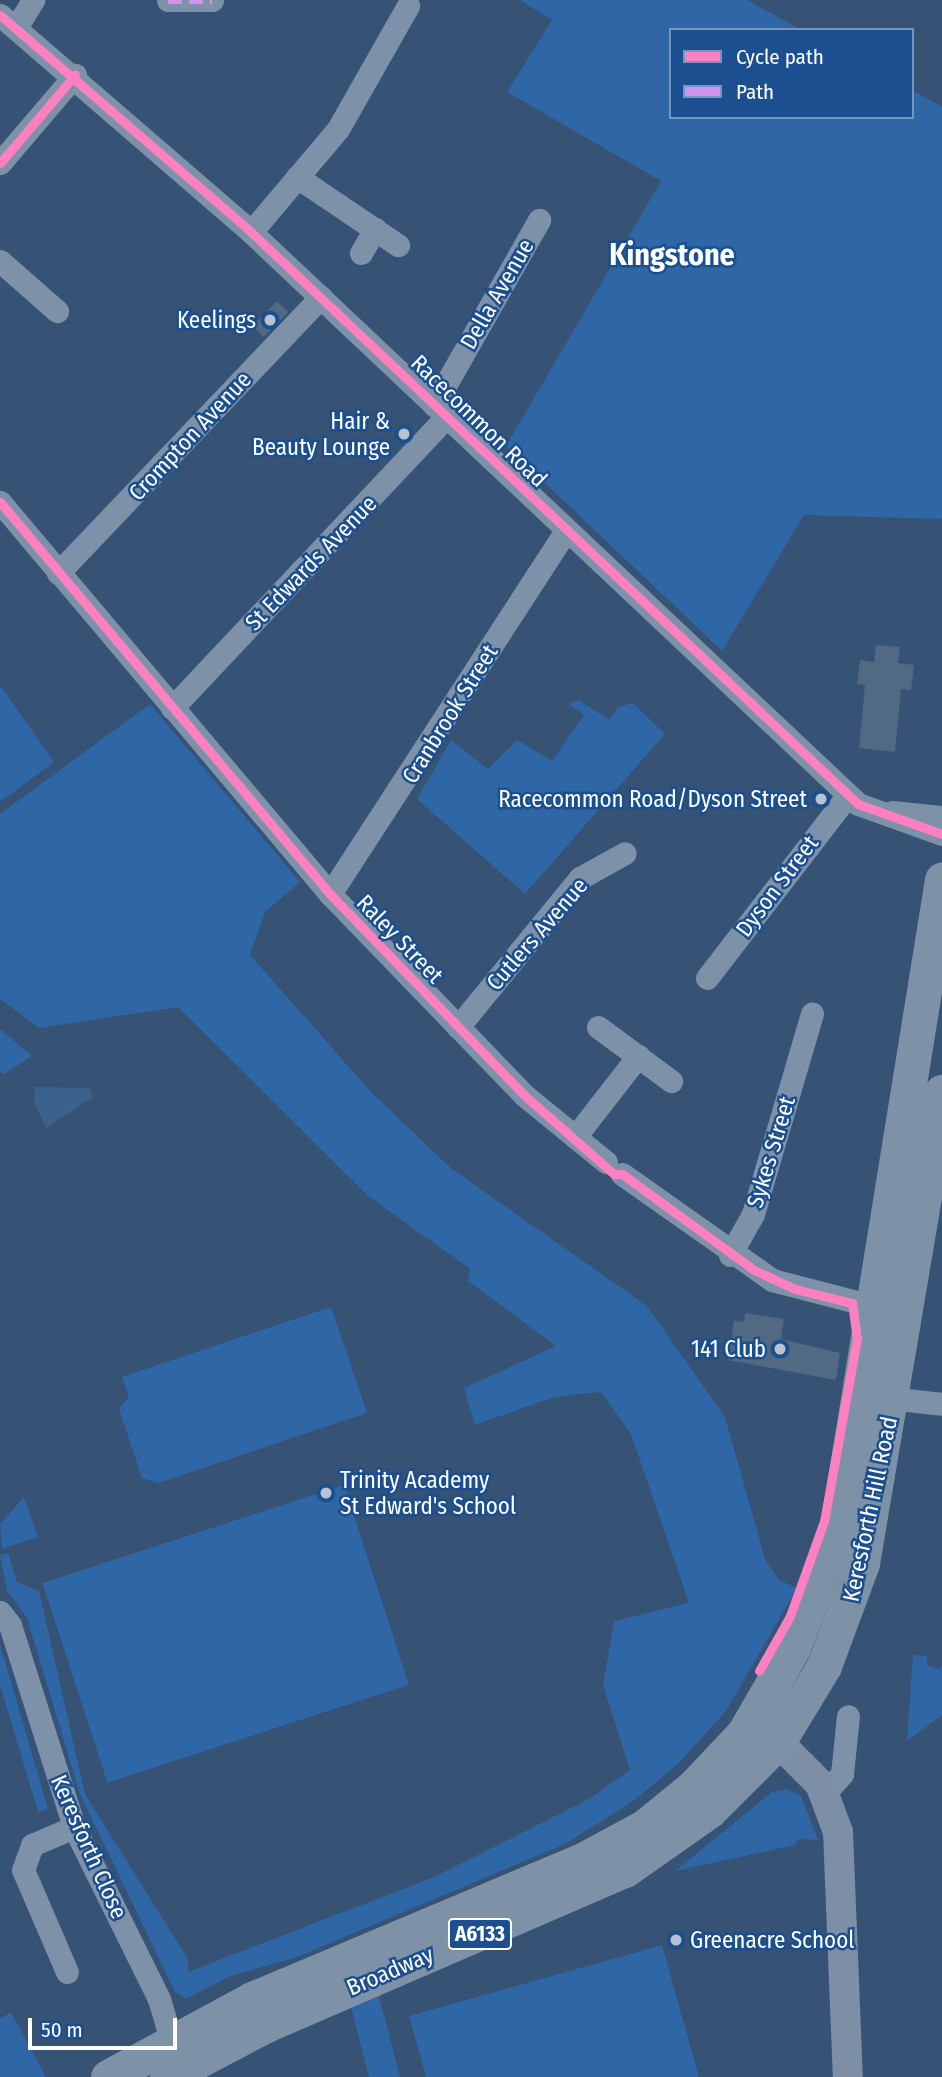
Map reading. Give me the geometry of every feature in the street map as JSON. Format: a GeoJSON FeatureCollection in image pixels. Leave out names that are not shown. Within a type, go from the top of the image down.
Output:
{"type":"FeatureCollection","features":[{"type":"Feature","properties":{"kind":"highway","name":"Keresforth Hill Road"},"geometry":{"type":"LineString","coordinates":[[761,1738],[793,1648],[825,1570],[878,1396],[892,1310],[940,911]]}},
{"type":"Feature","properties":{"kind":"highway","name":"Keresforth Hill Road"},"geometry":{"type":"LineString","coordinates":[[892,1310],[937,1157],[942,1091]]}},
{"type":"Feature","properties":{"kind":"highway","name":"Broadway"},"geometry":{"type":"LineString","coordinates":[[108,2077],[175,2066],[322,1967],[591,1856],[644,1827],[693,1787],[761,1738]]}},
{"type":"Feature","properties":{"kind":"main road"},"geometry":{"type":"LineString","coordinates":[[761,1738],[806,1766],[824,1794],[838,1832],[848,2077]]}},
{"type":"Feature","properties":{"kind":"street"},"geometry":{"type":"LineString","coordinates":[[8,21],[33,0]]}},
{"type":"Feature","properties":{"kind":"street"},"geometry":{"type":"LineString","coordinates":[[168,0],[212,0]]}},
{"type":"Feature","properties":{"kind":"street"},"geometry":{"type":"LineString","coordinates":[[251,232],[338,129],[408,6]]}},
{"type":"Feature","properties":{"kind":"street","name":"Racecommon Road"},"geometry":{"type":"LineString","coordinates":[[8,21],[75,75],[251,232],[848,795],[942,834]]}},
{"type":"Feature","properties":{"kind":"street"},"geometry":{"type":"LineString","coordinates":[[0,163],[75,75]]}},
{"type":"Feature","properties":{"kind":"street"},"geometry":{"type":"LineString","coordinates":[[297,177],[398,245]]}},
{"type":"Feature","properties":{"kind":"street","name":"Della Avenue"},"geometry":{"type":"LineString","coordinates":[[440,411],[539,220]]}},
{"type":"Feature","properties":{"kind":"street"},"geometry":{"type":"LineString","coordinates":[[361,253],[375,229]]}},
{"type":"Feature","properties":{"kind":"street"},"geometry":{"type":"LineString","coordinates":[[0,261],[57,311]]}},
{"type":"Feature","properties":{"kind":"street","name":"Crompton Avenue"},"geometry":{"type":"LineString","coordinates":[[58,573],[321,297]]}},
{"type":"Feature","properties":{"kind":"street","name":"St Edwards Avenue"},"geometry":{"type":"LineString","coordinates":[[172,708],[440,411]]}},
{"type":"Feature","properties":{"kind":"street","name":"Raley Street"},"geometry":{"type":"LineString","coordinates":[[0,502],[330,894],[524,1095],[614,1168],[730,1255],[795,1289],[892,1310]]}},
{"type":"Feature","properties":{"kind":"street","name":"Cranbrook Street"},"geometry":{"type":"LineString","coordinates":[[330,894],[566,530]]}},
{"type":"Feature","properties":{"kind":"street","name":"Dyson Street"},"geometry":{"type":"LineString","coordinates":[[707,978],[848,795]]}},
{"type":"Feature","properties":{"kind":"street","name":"Racecommon Road"},"geometry":{"type":"LineString","coordinates":[[886,812],[942,817]]}},
{"type":"Feature","properties":{"kind":"street","name":"Cutlers Avenue"},"geometry":{"type":"LineString","coordinates":[[458,1027],[580,878],[625,853]]}},
{"type":"Feature","properties":{"kind":"street","name":"Sykes Street"},"geometry":{"type":"LineString","coordinates":[[730,1255],[752,1214],[813,1048],[812,1014]]}},
{"type":"Feature","properties":{"kind":"street"},"geometry":{"type":"LineString","coordinates":[[598,1027],[671,1081]]}},
{"type":"Feature","properties":{"kind":"street"},"geometry":{"type":"LineString","coordinates":[[575,1137],[638,1056]]}},
{"type":"Feature","properties":{"kind":"street"},"geometry":{"type":"LineString","coordinates":[[878,1396],[942,1404]]}},
{"type":"Feature","properties":{"kind":"street","name":"Keresforth Close"},"geometry":{"type":"LineString","coordinates":[[0,1612],[10,1625],[74,1826],[159,1999],[175,2066]]}},
{"type":"Feature","properties":{"kind":"street"},"geometry":{"type":"LineString","coordinates":[[824,1794],[842,1774],[848,1716]]}},
{"type":"Feature","properties":{"kind":"street"},"geometry":{"type":"LineString","coordinates":[[67,1972],[23,1870],[32,1845],[74,1826]]}},
{"type":"Feature","properties":{"kind":"shaded area"},"geometry":{"type":"Polygon","coordinates":[[[520,0],[747,0],[798,28],[669,28],[669,119],[914,119],[914,91],[942,107],[942,519],[804,515],[722,651],[506,446],[661,181],[507,92],[552,20],[520,0]]]}},
{"type":"Feature","properties":{"kind":"shaded area"},"geometry":{"type":"Polygon","coordinates":[[[0,685],[54,762],[0,802],[0,685]]]}},
{"type":"Feature","properties":{"kind":"shaded area"},"geometry":{"type":"Polygon","coordinates":[[[579,700],[609,720],[618,707],[633,703],[665,734],[525,894],[417,799],[451,740],[488,769],[517,740],[552,761],[584,715],[569,704],[579,700]]]}},
{"type":"Feature","properties":{"kind":"shaded area"},"geometry":{"type":"Polygon","coordinates":[[[150,704],[300,882],[265,912],[250,955],[372,1093],[452,1169],[647,1306],[725,1417],[765,1559],[779,1580],[797,1588],[726,1711],[678,1764],[635,1800],[565,1844],[297,1957],[228,1977],[186,1999],[175,1992],[80,1794],[27,1618],[7,1591],[0,1555],[8,1553],[17,1582],[39,1591],[85,1794],[188,1959],[188,1972],[434,1877],[589,1799],[630,1770],[603,1685],[614,1621],[689,1603],[631,1434],[601,1392],[554,1397],[475,1425],[464,1388],[556,1346],[468,1281],[470,1269],[368,1196],[178,1007],[39,1028],[0,999],[0,814],[150,704]]]}},
{"type":"Feature","properties":{"kind":"shaded area"},"geometry":{"type":"Polygon","coordinates":[[[0,1029],[32,1056],[4,1074],[0,1072],[0,1029]]]}},
{"type":"Feature","properties":{"kind":"shaded area"},"geometry":{"type":"Polygon","coordinates":[[[35,1087],[89,1088],[93,1097],[46,1128],[34,1101],[35,1087]]]}},
{"type":"Feature","properties":{"kind":"shaded area"},"geometry":{"type":"Polygon","coordinates":[[[331,1307],[367,1413],[158,1483],[142,1478],[119,1409],[129,1396],[122,1377],[331,1307]]]}},
{"type":"Feature","properties":{"kind":"shaded area"},"geometry":{"type":"Polygon","coordinates":[[[344,1485],[409,1685],[107,1783],[43,1583],[344,1485]]]}},
{"type":"Feature","properties":{"kind":"shaded area"},"geometry":{"type":"Polygon","coordinates":[[[24,1497],[38,1537],[2,1549],[0,1524],[24,1497]]]}},
{"type":"Feature","properties":{"kind":"shaded area"},"geometry":{"type":"Polygon","coordinates":[[[0,1644],[48,1809],[38,1812],[0,1685],[0,1644]]]}},
{"type":"Feature","properties":{"kind":"shaded area"},"geometry":{"type":"Polygon","coordinates":[[[913,1655],[927,1656],[927,1666],[940,1669],[942,1663],[942,1715],[907,1741],[913,1655]]]}},
{"type":"Feature","properties":{"kind":"shaded area"},"geometry":{"type":"Polygon","coordinates":[[[787,1789],[801,1796],[818,1840],[798,1839],[795,1845],[675,1871],[772,1792],[787,1789]]]}},
{"type":"Feature","properties":{"kind":"shaded area"},"geometry":{"type":"Polygon","coordinates":[[[662,1945],[699,2077],[426,2077],[409,2016],[662,1945]]]}},
{"type":"Feature","properties":{"kind":"shaded area"},"geometry":{"type":"Polygon","coordinates":[[[379,1996],[400,2077],[369,2077],[351,2007],[379,1996]]]}},
{"type":"Feature","properties":{"kind":"shaded area"},"geometry":{"type":"Polygon","coordinates":[[[11,2012],[46,2077],[0,2077],[0,2019],[11,2012]]]}},
{"type":"Feature","properties":{"kind":"building","name":"Keelings"},"geometry":{"type":"Polygon","coordinates":[[[277,301],[288,312],[264,337],[252,326],[277,301]]]}},
{"type":"Feature","properties":{"kind":"building"},"geometry":{"type":"Polygon","coordinates":[[[876,645],[900,647],[898,663],[914,665],[911,690],[901,689],[895,752],[859,748],[865,685],[857,684],[860,660],[874,662],[876,645]]]}},
{"type":"Feature","properties":{"kind":"building","name":"141 Club"},"geometry":{"type":"Polygon","coordinates":[[[745,1313],[784,1319],[781,1339],[840,1353],[836,1380],[728,1360],[734,1321],[744,1322],[745,1313]]]}},
{"type":"Feature","properties":{"kind":"marked path"},"geometry":{"type":"LineString","coordinates":[[168,0],[212,0]]}},
{"type":"Feature","properties":{"kind":"cycle path"},"geometry":{"type":"LineString","coordinates":[[0,15],[251,232],[858,804],[942,834]]}},
{"type":"Feature","properties":{"kind":"cycle path"},"geometry":{"type":"LineString","coordinates":[[0,163],[75,75]]}},
{"type":"Feature","properties":{"kind":"cycle path"},"geometry":{"type":"LineString","coordinates":[[0,502],[330,894],[524,1095],[614,1174],[622,1174],[754,1270],[795,1289],[852,1303],[857,1338],[824,1521],[790,1616],[759,1671]]}},
{"type":"Feature","properties":{"kind":"place","name":"Keelings"},"geometry":{"type":"Point","coordinates":[270,320]}},
{"type":"Feature","properties":{"kind":"place","name":"Hair & Beauty Lounge"},"geometry":{"type":"Point","coordinates":[404,434]}},
{"type":"Feature","properties":{"kind":"place","name":"Racecommon Road/Dyson Street"},"geometry":{"type":"Point","coordinates":[821,799]}},
{"type":"Feature","properties":{"kind":"place","name":"141 Club"},"geometry":{"type":"Point","coordinates":[780,1349]}},
{"type":"Feature","properties":{"kind":"place","name":"Trinity Academy St Edward's School"},"geometry":{"type":"Point","coordinates":[326,1493]}},
{"type":"Feature","properties":{"kind":"place","name":"Greenacre School"},"geometry":{"type":"Point","coordinates":[676,1940]}},
{"type":"Feature","properties":{"kind":"district","name":"Kingstone"},"geometry":{"type":"Point","coordinates":[672,255]}}]}
